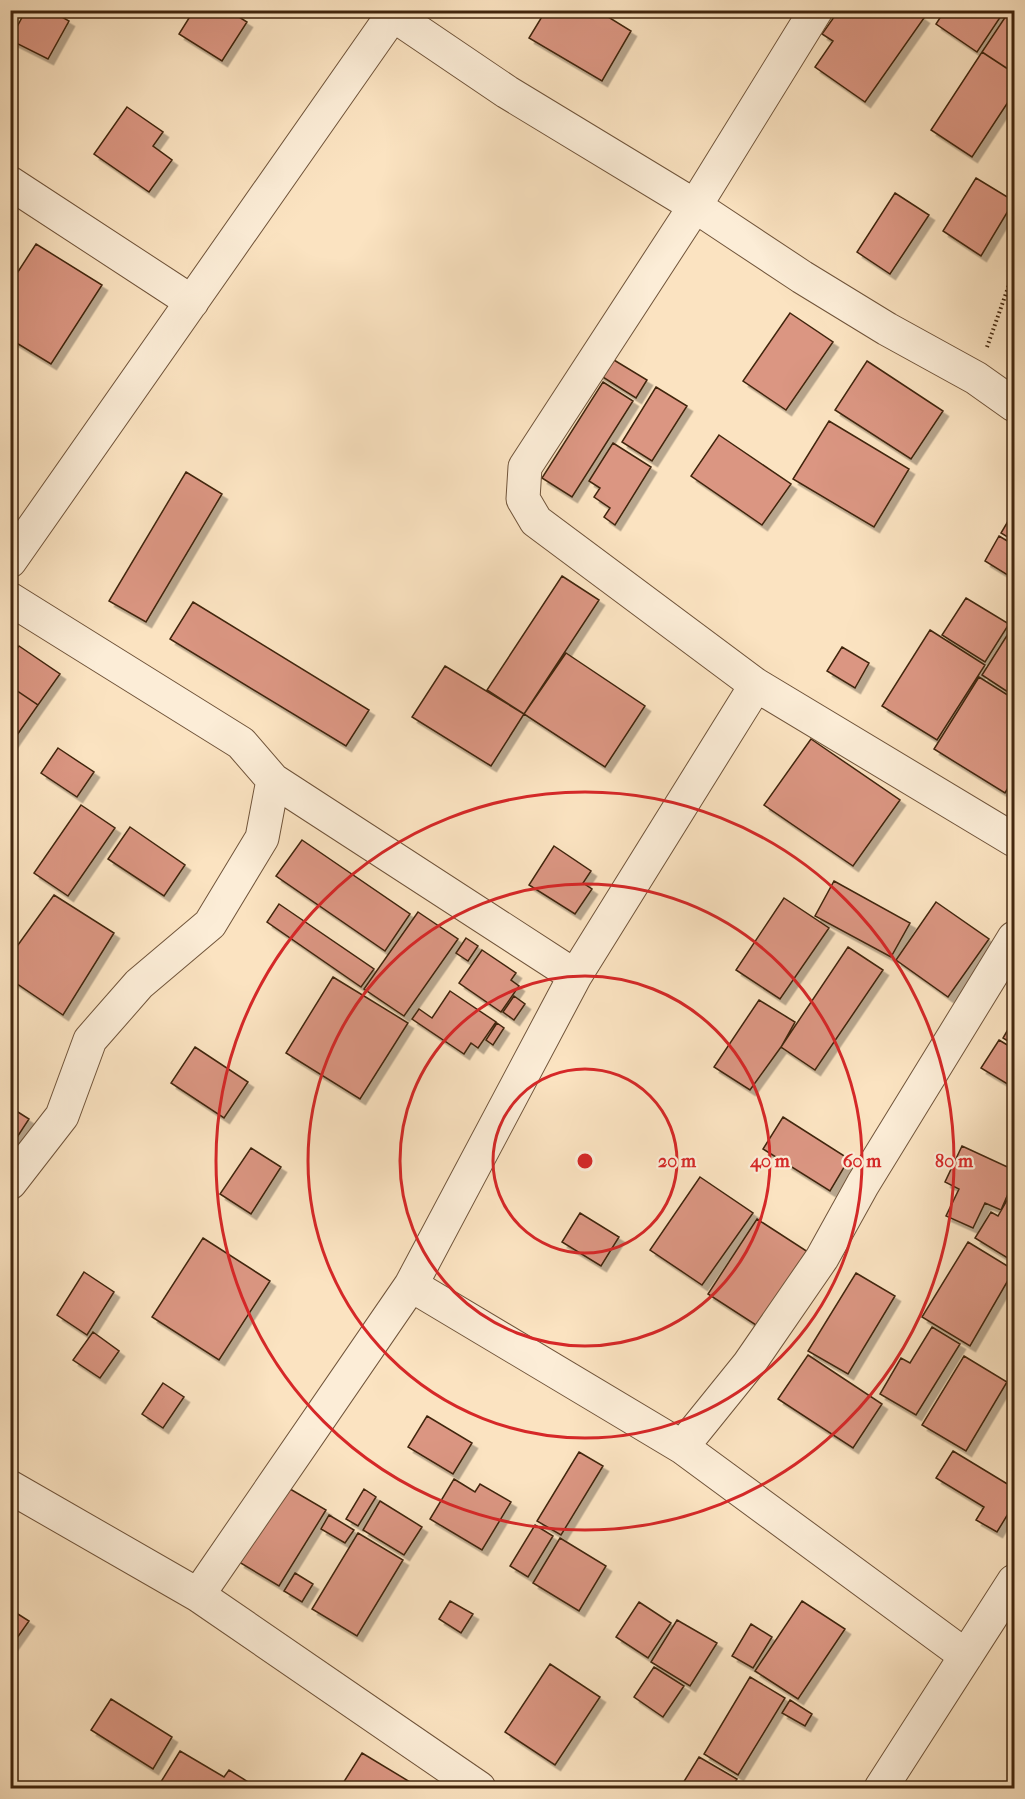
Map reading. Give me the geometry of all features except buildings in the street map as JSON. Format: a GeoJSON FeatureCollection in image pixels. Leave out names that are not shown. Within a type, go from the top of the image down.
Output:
{"type":"FeatureCollection","features":[{"type":"Feature","properties":{"kind":"street"},"geometry":{"type":"LineString","coordinates":[[816,10],[695,206],[525,467],[523,499],[536,521],[756,685],[1014,840]]}},
{"type":"Feature","properties":{"kind":"street"},"geometry":{"type":"LineString","coordinates":[[10,561],[192,303],[392,12],[507,92],[695,206],[811,283],[887,329],[976,378],[1014,405]]}},
{"type":"Feature","properties":{"kind":"street"},"geometry":{"type":"LineString","coordinates":[[10,183],[192,303]]}},
{"type":"Feature","properties":{"kind":"street"},"geometry":{"type":"LineString","coordinates":[[10,599],[241,743],[273,780],[575,976]]}},
{"type":"Feature","properties":{"kind":"street"},"geometry":{"type":"LineString","coordinates":[[198,1594],[411,1285],[575,976],[756,685]]}},
{"type":"Feature","properties":{"kind":"street"},"geometry":{"type":"LineString","coordinates":[[10,1183],[62,1116],[90,1040],[139,984],[210,924],[262,838],[273,780]]}},
{"type":"Feature","properties":{"kind":"street"},"geometry":{"type":"LineString","coordinates":[[682,1447],[755,1355],[822,1258],[862,1184],[1014,938]]}},
{"type":"Feature","properties":{"kind":"street"},"geometry":{"type":"LineString","coordinates":[[411,1285],[682,1447],[966,1656]]}},
{"type":"Feature","properties":{"kind":"street"},"geometry":{"type":"LineString","coordinates":[[10,1487],[198,1594],[460,1784]]}},
{"type":"Feature","properties":{"kind":"street"},"geometry":{"type":"LineString","coordinates":[[880,1788],[1014,1581]]}},
{"type":"Feature","properties":{"kind":"path"},"geometry":{"type":"LineString","coordinates":[[976,378],[997,317],[1014,279]]}}]}
